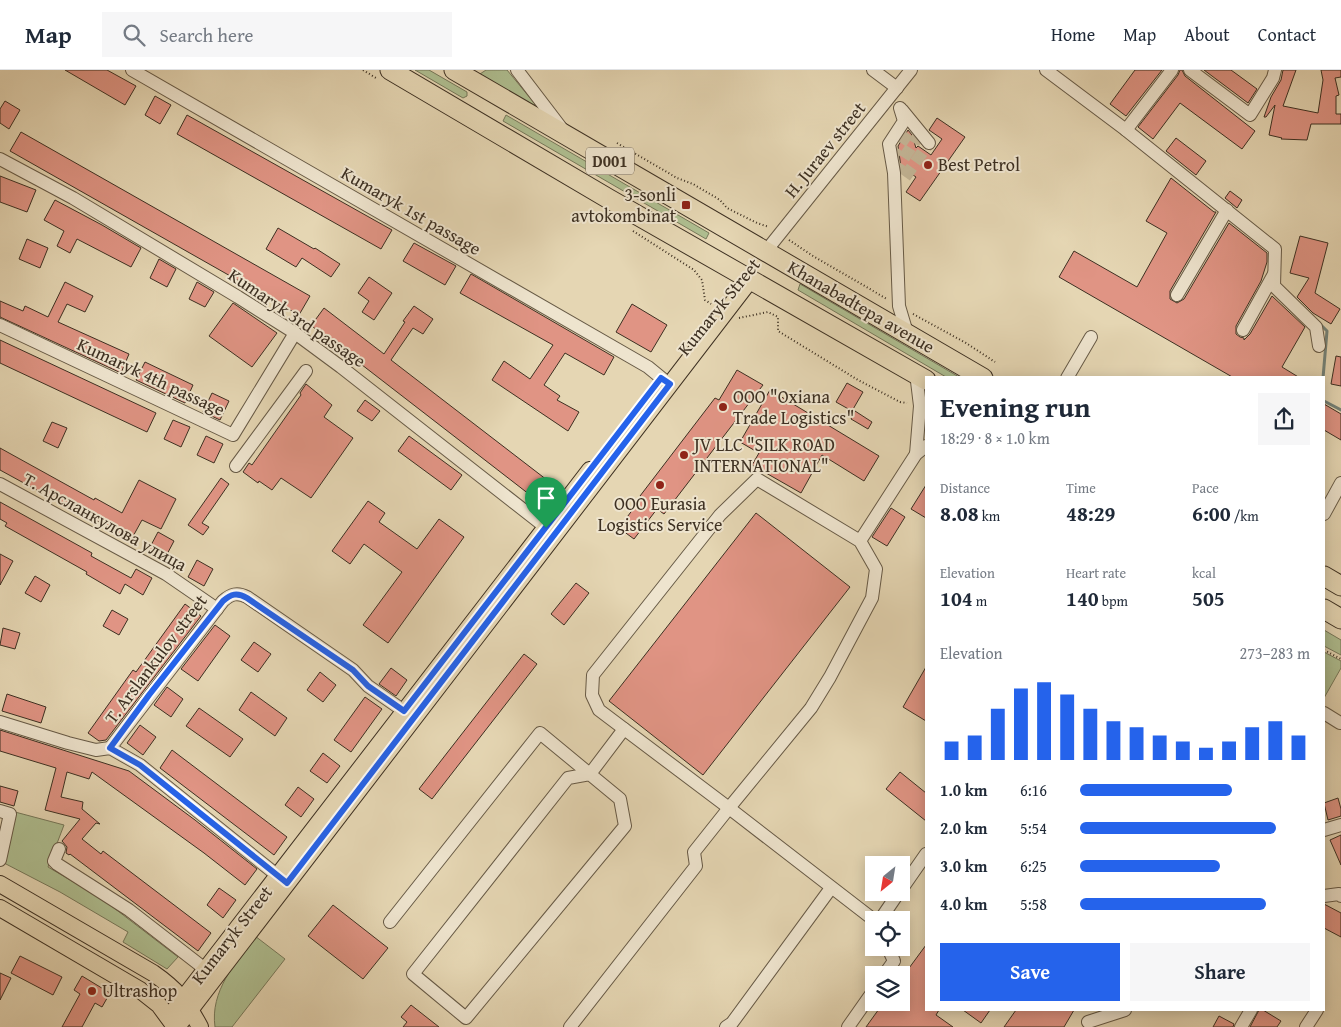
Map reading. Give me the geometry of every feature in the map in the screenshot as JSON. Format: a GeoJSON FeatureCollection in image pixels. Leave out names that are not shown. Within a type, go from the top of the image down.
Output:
{"type":"FeatureCollection","features":[{"type":"Feature","properties":{"kind":"highway","name":"Khanabadtepa avenue"},"geometry":{"type":"LineString","coordinates":[[390,70],[601,194],[921,376]]}},
{"type":"Feature","properties":{"kind":"highway","name":"Khanabadtepa avenue"},"geometry":{"type":"LineString","coordinates":[[459,71],[486,89],[980,376]]}},
{"type":"Feature","properties":{"kind":"highway"},"geometry":{"type":"LineString","coordinates":[[469,116],[479,113],[486,108],[489,99],[486,89]]}},
{"type":"Feature","properties":{"kind":"highway","name":"Kumaryk Street"},"geometry":{"type":"LineString","coordinates":[[747,276],[766,251]]}},
{"type":"Feature","properties":{"kind":"highway"},"geometry":{"type":"LineString","coordinates":[[1325,577],[1341,586]]}},
{"type":"Feature","properties":{"kind":"highway"},"geometry":{"type":"LineString","coordinates":[[1325,610],[1341,619]]}},
{"type":"Feature","properties":{"kind":"main road","name":"Kumaryk Street"},"geometry":{"type":"LineString","coordinates":[[0,908],[140,990],[150,997],[171,1024],[747,276]]}},
{"type":"Feature","properties":{"kind":"main road","name":"Kumaryk Street"},"geometry":{"type":"LineString","coordinates":[[187,1003],[205,969],[283,880],[404,711],[550,532]]}},
{"type":"Feature","properties":{"kind":"main road","name":"Kumaryk Street"},"geometry":{"type":"LineString","coordinates":[[0,884],[169,984],[187,1003],[200,1027]]}},
{"type":"Feature","properties":{"kind":"street","name":"Kumaryk 1st passage"},"geometry":{"type":"LineString","coordinates":[[132,70],[648,367],[666,381]]}},
{"type":"Feature","properties":{"kind":"street"},"geometry":{"type":"LineString","coordinates":[[517,70],[566,135]]}},
{"type":"Feature","properties":{"kind":"street"},"geometry":{"type":"LineString","coordinates":[[873,70],[897,88]]}},
{"type":"Feature","properties":{"kind":"street","name":"H. Juraev street"},"geometry":{"type":"LineString","coordinates":[[766,251],[911,70]]}},
{"type":"Feature","properties":{"kind":"street"},"geometry":{"type":"LineString","coordinates":[[1046,70],[1126,130],[1275,249],[1274,286],[1316,327],[1319,346]]}},
{"type":"Feature","properties":{"kind":"street"},"geometry":{"type":"LineString","coordinates":[[1126,130],[1172,70]]}},
{"type":"Feature","properties":{"kind":"street"},"geometry":{"type":"LineString","coordinates":[[1190,70],[1250,115],[1273,78],[1275,70]]}},
{"type":"Feature","properties":{"kind":"street"},"geometry":{"type":"LineString","coordinates":[[888,99],[900,108],[929,143]]}},
{"type":"Feature","properties":{"kind":"street"},"geometry":{"type":"LineString","coordinates":[[900,108],[904,121],[889,144],[894,173],[898,306],[907,334]]}},
{"type":"Feature","properties":{"kind":"street","name":"Kumaryk 3rd passage"},"geometry":{"type":"LineString","coordinates":[[0,159],[73,198],[295,333],[550,532]]}},
{"type":"Feature","properties":{"kind":"street"},"geometry":{"type":"LineString","coordinates":[[894,191],[905,177]]}},
{"type":"Feature","properties":{"kind":"street"},"geometry":{"type":"LineString","coordinates":[[1177,295],[1227,210]]}},
{"type":"Feature","properties":{"kind":"street"},"geometry":{"type":"LineString","coordinates":[[1243,330],[1274,273]]}},
{"type":"Feature","properties":{"kind":"street","name":"Kumaryk 4th passage"},"geometry":{"type":"LineString","coordinates":[[0,326],[232,435],[295,333]]}},
{"type":"Feature","properties":{"kind":"street"},"geometry":{"type":"LineString","coordinates":[[1068,376],[1091,336]]}},
{"type":"Feature","properties":{"kind":"street"},"geometry":{"type":"LineString","coordinates":[[236,466],[306,370]]}},
{"type":"Feature","properties":{"kind":"street"},"geometry":{"type":"LineString","coordinates":[[860,541],[921,450],[921,376]]}},
{"type":"Feature","properties":{"kind":"street"},"geometry":{"type":"LineString","coordinates":[[249,409],[269,421]]}},
{"type":"Feature","properties":{"kind":"street"},"geometry":{"type":"LineString","coordinates":[[570,1027],[696,866],[694,852],[729,808],[811,708],[830,677],[872,598],[876,569],[860,541],[757,480],[720,515],[594,675],[592,685],[595,703],[599,710],[729,808],[865,913]]}},
{"type":"Feature","properties":{"kind":"street"},"geometry":{"type":"LineString","coordinates":[[1325,512],[1341,483]]}},
{"type":"Feature","properties":{"kind":"street","name":"Т. Арсланкулова улица"},"geometry":{"type":"LineString","coordinates":[[0,484],[166,574],[217,609]]}},
{"type":"Feature","properties":{"kind":"street","name":"T. Arslankulov street"},"geometry":{"type":"LineString","coordinates":[[110,748],[223,601],[232,594],[243,595],[353,670],[368,686],[404,711]]}},
{"type":"Feature","properties":{"kind":"street"},"geometry":{"type":"LineString","coordinates":[[1325,714],[1340,723]]}},
{"type":"Feature","properties":{"kind":"street"},"geometry":{"type":"LineString","coordinates":[[0,722],[96,750],[110,748],[140,765],[283,880]]}},
{"type":"Feature","properties":{"kind":"street"},"geometry":{"type":"LineString","coordinates":[[390,922],[540,732],[590,774],[620,798],[625,826],[466,1018],[413,974],[568,778],[590,774],[624,729]]}},
{"type":"Feature","properties":{"kind":"street"},"geometry":{"type":"LineString","coordinates":[[0,811],[10,814],[0,860]]}},
{"type":"Feature","properties":{"kind":"street"},"geometry":{"type":"LineString","coordinates":[[1325,830],[1341,825]]}},
{"type":"Feature","properties":{"kind":"street"},"geometry":{"type":"LineString","coordinates":[[59,849],[54,860],[57,864],[128,910],[205,969]]}},
{"type":"Feature","properties":{"kind":"street"},"geometry":{"type":"LineString","coordinates":[[910,877],[925,855]]}},
{"type":"Feature","properties":{"kind":"street"},"geometry":{"type":"LineString","coordinates":[[726,1027],[732,1023],[831,888]]}},
{"type":"Feature","properties":{"kind":"street"},"geometry":{"type":"LineString","coordinates":[[1325,896],[1339,894],[1341,896]]}},
{"type":"Feature","properties":{"kind":"street"},"geometry":{"type":"LineString","coordinates":[[848,1027],[865,1003]]}},
{"type":"Feature","properties":{"kind":"street"},"geometry":{"type":"LineString","coordinates":[[1088,1022],[1122,1011]]}},
{"type":"Feature","properties":{"kind":"street"},"geometry":{"type":"LineString","coordinates":[[1241,1027],[1250,1011]]}},
{"type":"Feature","properties":{"kind":"street"},"geometry":{"type":"LineString","coordinates":[[1306,1027],[1316,1011]]}},
{"type":"Feature","properties":{"kind":"path"},"geometry":{"type":"LineString","coordinates":[[617,143],[678,178],[693,184],[720,200],[727,208],[769,228]]}},
{"type":"Feature","properties":{"kind":"path"},"geometry":{"type":"LineString","coordinates":[[810,260],[813,256]]}},
{"type":"Feature","properties":{"kind":"path"},"geometry":{"type":"LineString","coordinates":[[734,319],[768,312],[778,317],[778,331],[786,336],[858,380],[900,402],[920,406]]}},
{"type":"Feature","properties":{"kind":"path"},"geometry":{"type":"LineString","coordinates":[[1325,651],[1341,659]]}},
{"type":"Feature","properties":{"kind":"green space"},"geometry":{"type":"Polygon","coordinates":[[[415,70],[429,70],[467,92],[467,96],[463,98],[415,70]]]}},
{"type":"Feature","properties":{"kind":"green space"},"geometry":{"type":"Polygon","coordinates":[[[486,70],[507,70],[535,104],[533,106],[480,74],[486,70]]]}},
{"type":"Feature","properties":{"kind":"green space"},"geometry":{"type":"Polygon","coordinates":[[[506,115],[709,233],[706,239],[503,121],[506,115]]]}},
{"type":"Feature","properties":{"kind":"green space"},"geometry":{"type":"Polygon","coordinates":[[[800,284],[957,376],[944,376],[798,290],[800,284]]]}},
{"type":"Feature","properties":{"kind":"green space"},"geometry":{"type":"Polygon","coordinates":[[[1325,631],[1341,640],[1341,655],[1325,647],[1325,631]]]}},
{"type":"Feature","properties":{"kind":"green space"},"geometry":{"type":"Polygon","coordinates":[[[1325,653],[1341,661],[1341,668],[1325,696],[1325,653]]]}},
{"type":"Feature","properties":{"kind":"green space"},"geometry":{"type":"Polygon","coordinates":[[[15,812],[64,825],[48,867],[101,898],[178,957],[167,969],[123,942],[128,932],[60,892],[4,863],[15,812]]]}},
{"type":"Feature","properties":{"kind":"green space"},"geometry":{"type":"Polygon","coordinates":[[[255,936],[285,959],[232,1027],[215,1027],[214,1014],[220,990],[232,968],[255,936]]]}},
{"type":"Feature","properties":{"kind":"building"},"geometry":{"type":"Polygon","coordinates":[[[65,70],[107,70],[136,86],[125,105],[65,70]]]}},
{"type":"Feature","properties":{"kind":"building"},"geometry":{"type":"Polygon","coordinates":[[[1135,70],[1162,70],[1126,116],[1110,104],[1135,70]]]}},
{"type":"Feature","properties":{"kind":"building"},"geometry":{"type":"Polygon","coordinates":[[[1180,70],[1255,131],[1242,149],[1180,103],[1153,139],[1138,127],[1180,70]]]}},
{"type":"Feature","properties":{"kind":"building"},"geometry":{"type":"Polygon","coordinates":[[[1204,70],[1231,70],[1257,89],[1248,103],[1204,70]]]}},
{"type":"Feature","properties":{"kind":"building"},"geometry":{"type":"Polygon","coordinates":[[[1283,70],[1296,70],[1283,106],[1318,113],[1323,80],[1321,70],[1341,70],[1341,77],[1335,78],[1339,95],[1336,96],[1336,114],[1341,114],[1341,124],[1311,124],[1307,140],[1281,139],[1269,135],[1275,105],[1264,117],[1271,97],[1281,80],[1283,70]]]}},
{"type":"Feature","properties":{"kind":"building"},"geometry":{"type":"Polygon","coordinates":[[[155,96],[171,105],[160,124],[145,115],[155,96]]]}},
{"type":"Feature","properties":{"kind":"building"},"geometry":{"type":"Polygon","coordinates":[[[5,101],[20,110],[9,129],[0,123],[0,109],[5,101]]]}},
{"type":"Feature","properties":{"kind":"building"},"geometry":{"type":"Polygon","coordinates":[[[187,115],[392,230],[381,249],[177,134],[187,115]]]}},
{"type":"Feature","properties":{"kind":"building"},"geometry":{"type":"Polygon","coordinates":[[[937,118],[965,137],[920,201],[906,192],[916,177],[901,167],[898,146],[908,130],[912,135],[916,148],[918,146],[931,155],[942,139],[929,130],[937,118]]]}},
{"type":"Feature","properties":{"kind":"building"},"geometry":{"type":"Polygon","coordinates":[[[21,132],[310,296],[299,315],[10,151],[21,132]]]}},
{"type":"Feature","properties":{"kind":"building"},"geometry":{"type":"Polygon","coordinates":[[[1176,138],[1206,161],[1196,175],[1166,151],[1176,138]]]}},
{"type":"Feature","properties":{"kind":"building"},"geometry":{"type":"Polygon","coordinates":[[[0,176],[36,190],[27,212],[0,202],[0,176]]]}},
{"type":"Feature","properties":{"kind":"building"},"geometry":{"type":"Polygon","coordinates":[[[1171,178],[1216,212],[1170,291],[1170,299],[1177,303],[1184,299],[1229,223],[1267,253],[1267,262],[1261,281],[1236,326],[1236,334],[1244,338],[1244,340],[1250,334],[1272,296],[1305,327],[1282,367],[1297,376],[1231,376],[1059,277],[1074,251],[1137,287],[1167,233],[1146,221],[1171,178]]]}},
{"type":"Feature","properties":{"kind":"building"},"geometry":{"type":"Polygon","coordinates":[[[1230,191],[1242,200],[1237,208],[1225,198],[1230,191]]]}},
{"type":"Feature","properties":{"kind":"building"},"geometry":{"type":"Polygon","coordinates":[[[55,200],[141,248],[131,267],[77,239],[70,253],[57,246],[64,231],[44,220],[55,200]]]}},
{"type":"Feature","properties":{"kind":"building"},"geometry":{"type":"Polygon","coordinates":[[[278,228],[340,264],[331,277],[302,258],[296,267],[266,249],[278,228]]]}},
{"type":"Feature","properties":{"kind":"building"},"geometry":{"type":"Polygon","coordinates":[[[1300,236],[1328,243],[1315,293],[1340,309],[1331,324],[1313,313],[1297,297],[1309,278],[1290,273],[1300,236]]]}},
{"type":"Feature","properties":{"kind":"building"},"geometry":{"type":"Polygon","coordinates":[[[27,239],[48,248],[40,268],[19,259],[27,239]]]}},
{"type":"Feature","properties":{"kind":"building"},"geometry":{"type":"Polygon","coordinates":[[[414,243],[456,266],[445,285],[403,261],[414,243]]]}},
{"type":"Feature","properties":{"kind":"building"},"geometry":{"type":"Polygon","coordinates":[[[159,259],[176,269],[167,287],[150,278],[159,259]]]}},
{"type":"Feature","properties":{"kind":"building"},"geometry":{"type":"Polygon","coordinates":[[[471,274],[614,357],[604,375],[565,353],[544,385],[560,396],[557,400],[579,412],[568,431],[492,380],[504,361],[530,379],[553,345],[460,293],[471,274]]]}},
{"type":"Feature","properties":{"kind":"building"},"geometry":{"type":"Polygon","coordinates":[[[369,277],[392,293],[374,320],[362,312],[369,301],[358,293],[369,277]]]}},
{"type":"Feature","properties":{"kind":"building"},"geometry":{"type":"Polygon","coordinates":[[[65,282],[93,296],[85,312],[67,304],[58,322],[129,354],[121,373],[0,317],[0,301],[23,311],[25,306],[48,317],[65,282]]]}},
{"type":"Feature","properties":{"kind":"building"},"geometry":{"type":"Polygon","coordinates":[[[197,282],[214,292],[205,307],[189,299],[197,282]]]}},
{"type":"Feature","properties":{"kind":"building"},"geometry":{"type":"Polygon","coordinates":[[[233,303],[277,333],[252,367],[209,336],[233,303]]]}},
{"type":"Feature","properties":{"kind":"building"},"geometry":{"type":"Polygon","coordinates":[[[632,304],[667,325],[651,352],[616,332],[632,304]]]}},
{"type":"Feature","properties":{"kind":"building"},"geometry":{"type":"Polygon","coordinates":[[[414,306],[433,319],[423,334],[413,328],[391,360],[547,480],[534,498],[313,327],[313,323],[324,308],[384,354],[414,306]]]}},
{"type":"Feature","properties":{"kind":"building"},"geometry":{"type":"Polygon","coordinates":[[[0,340],[156,413],[147,432],[0,363],[0,340]]]}},
{"type":"Feature","properties":{"kind":"building"},"geometry":{"type":"Polygon","coordinates":[[[1336,356],[1341,357],[1341,386],[1331,384],[1336,356]]]}},
{"type":"Feature","properties":{"kind":"building"},"geometry":{"type":"Polygon","coordinates":[[[145,362],[193,385],[185,403],[136,380],[145,362]]]}},
{"type":"Feature","properties":{"kind":"building"},"geometry":{"type":"Polygon","coordinates":[[[737,370],[763,385],[664,514],[657,509],[634,539],[619,528],[642,497],[640,496],[715,398],[719,400],[737,370]]]}},
{"type":"Feature","properties":{"kind":"building"},"geometry":{"type":"Polygon","coordinates":[[[847,383],[863,392],[852,411],[836,402],[847,383]]]}},
{"type":"Feature","properties":{"kind":"building"},"geometry":{"type":"Polygon","coordinates":[[[306,384],[332,405],[324,417],[353,438],[311,498],[281,478],[272,490],[243,472],[249,463],[252,465],[301,395],[300,393],[306,384]]]}},
{"type":"Feature","properties":{"kind":"building"},"geometry":{"type":"Polygon","coordinates":[[[770,390],[879,456],[864,481],[822,455],[801,493],[752,465],[759,453],[740,442],[770,390]]]}},
{"type":"Feature","properties":{"kind":"building"},"geometry":{"type":"Polygon","coordinates":[[[212,393],[229,401],[220,420],[203,412],[212,393]]]}},
{"type":"Feature","properties":{"kind":"building"},"geometry":{"type":"Polygon","coordinates":[[[365,400],[380,411],[372,421],[357,411],[365,400]]]}},
{"type":"Feature","properties":{"kind":"building"},"geometry":{"type":"Polygon","coordinates":[[[1325,405],[1341,414],[1341,440],[1325,431],[1325,405]]]}},
{"type":"Feature","properties":{"kind":"building"},"geometry":{"type":"Polygon","coordinates":[[[855,411],[872,422],[868,429],[851,419],[855,411]]]}},
{"type":"Feature","properties":{"kind":"building"},"geometry":{"type":"Polygon","coordinates":[[[173,420],[190,427],[181,447],[164,439],[173,420]]]}},
{"type":"Feature","properties":{"kind":"building"},"geometry":{"type":"Polygon","coordinates":[[[52,422],[67,428],[58,448],[43,441],[52,422]]]}},
{"type":"Feature","properties":{"kind":"building"},"geometry":{"type":"Polygon","coordinates":[[[206,436],[223,444],[214,463],[197,455],[206,436]]]}},
{"type":"Feature","properties":{"kind":"building"},"geometry":{"type":"Polygon","coordinates":[[[409,436],[462,475],[451,490],[398,451],[409,436]]]}},
{"type":"Feature","properties":{"kind":"building"},"geometry":{"type":"Polygon","coordinates":[[[0,448],[94,500],[95,498],[122,513],[139,480],[176,499],[161,529],[142,520],[131,540],[0,470],[0,448]]]}},
{"type":"Feature","properties":{"kind":"building"},"geometry":{"type":"Polygon","coordinates":[[[221,478],[229,484],[202,523],[209,527],[203,535],[188,525],[221,478]]]}},
{"type":"Feature","properties":{"kind":"building"},"geometry":{"type":"Polygon","coordinates":[[[925,487],[925,517],[911,509],[925,487]]]}},
{"type":"Feature","properties":{"kind":"building"},"geometry":{"type":"Polygon","coordinates":[[[368,501],[385,513],[379,522],[417,549],[439,519],[464,537],[388,643],[363,625],[402,572],[364,544],[350,564],[332,551],[368,501]]]}},
{"type":"Feature","properties":{"kind":"building"},"geometry":{"type":"Polygon","coordinates":[[[0,502],[92,553],[91,556],[131,578],[136,569],[152,578],[143,595],[125,584],[120,594],[86,574],[87,572],[5,526],[7,523],[0,519],[0,502]]]}},
{"type":"Feature","properties":{"kind":"building"},"geometry":{"type":"Polygon","coordinates":[[[891,508],[905,517],[887,546],[872,537],[891,508]]]}},
{"type":"Feature","properties":{"kind":"building"},"geometry":{"type":"Polygon","coordinates":[[[756,513],[850,587],[703,775],[609,701],[756,513]]]}},
{"type":"Feature","properties":{"kind":"building"},"geometry":{"type":"Polygon","coordinates":[[[158,532],[174,541],[165,558],[149,549],[158,532]]]}},
{"type":"Feature","properties":{"kind":"building"},"geometry":{"type":"Polygon","coordinates":[[[0,554],[13,561],[0,585],[0,554]]]}},
{"type":"Feature","properties":{"kind":"building"},"geometry":{"type":"Polygon","coordinates":[[[197,560],[213,569],[204,586],[188,577],[197,560]]]}},
{"type":"Feature","properties":{"kind":"building"},"geometry":{"type":"Polygon","coordinates":[[[35,576],[50,585],[41,602],[25,593],[35,576]]]}},
{"type":"Feature","properties":{"kind":"building"},"geometry":{"type":"Polygon","coordinates":[[[576,583],[589,593],[564,625],[551,614],[576,583]]]}},
{"type":"Feature","properties":{"kind":"building"},"geometry":{"type":"Polygon","coordinates":[[[185,604],[201,616],[106,740],[99,741],[88,733],[133,670],[136,672],[185,604]]]}},
{"type":"Feature","properties":{"kind":"building"},"geometry":{"type":"Polygon","coordinates":[[[112,610],[128,619],[119,635],[103,626],[112,610]]]}},
{"type":"Feature","properties":{"kind":"building"},"geometry":{"type":"Polygon","coordinates":[[[215,625],[230,636],[198,681],[181,669],[215,625]]]}},
{"type":"Feature","properties":{"kind":"building"},"geometry":{"type":"Polygon","coordinates":[[[3,628],[20,633],[15,649],[0,645],[3,628]]]}},
{"type":"Feature","properties":{"kind":"building"},"geometry":{"type":"Polygon","coordinates":[[[254,642],[271,654],[258,672],[241,660],[254,642]]]}},
{"type":"Feature","properties":{"kind":"building"},"geometry":{"type":"Polygon","coordinates":[[[524,654],[537,664],[432,799],[419,789],[524,654]]]}},
{"type":"Feature","properties":{"kind":"building"},"geometry":{"type":"Polygon","coordinates":[[[391,668],[407,680],[396,696],[379,684],[391,668]]]}},
{"type":"Feature","properties":{"kind":"building"},"geometry":{"type":"Polygon","coordinates":[[[925,669],[925,720],[903,707],[925,669]]]}},
{"type":"Feature","properties":{"kind":"building"},"geometry":{"type":"Polygon","coordinates":[[[320,672],[336,685],[323,702],[307,690],[320,672]]]}},
{"type":"Feature","properties":{"kind":"building"},"geometry":{"type":"Polygon","coordinates":[[[167,687],[183,699],[171,717],[154,705],[167,687]]]}},
{"type":"Feature","properties":{"kind":"building"},"geometry":{"type":"Polygon","coordinates":[[[251,692],[287,718],[275,736],[239,710],[251,692]]]}},
{"type":"Feature","properties":{"kind":"building"},"geometry":{"type":"Polygon","coordinates":[[[7,694],[46,707],[41,723],[2,711],[7,694]]]}},
{"type":"Feature","properties":{"kind":"building"},"geometry":{"type":"Polygon","coordinates":[[[365,697],[382,709],[351,752],[334,740],[365,697]]]}},
{"type":"Feature","properties":{"kind":"building"},"geometry":{"type":"Polygon","coordinates":[[[199,708],[243,739],[230,757],[186,726],[199,708]]]}},
{"type":"Feature","properties":{"kind":"building"},"geometry":{"type":"Polygon","coordinates":[[[140,725],[156,737],[143,755],[127,743],[140,725]]]}},
{"type":"Feature","properties":{"kind":"building"},"geometry":{"type":"Polygon","coordinates":[[[0,730],[129,771],[257,869],[245,885],[92,772],[89,779],[67,772],[61,797],[83,802],[82,809],[100,824],[96,823],[82,839],[101,854],[103,851],[211,933],[198,951],[70,854],[66,853],[67,847],[62,841],[80,819],[45,810],[56,768],[0,751],[0,730]]]}},
{"type":"Feature","properties":{"kind":"building"},"geometry":{"type":"Polygon","coordinates":[[[172,750],[287,837],[274,855],[160,768],[172,750]]]}},
{"type":"Feature","properties":{"kind":"building"},"geometry":{"type":"Polygon","coordinates":[[[323,753],[340,766],[327,783],[310,771],[323,753]]]}},
{"type":"Feature","properties":{"kind":"building"},"geometry":{"type":"Polygon","coordinates":[[[900,772],[925,792],[925,820],[886,789],[900,772]]]}},
{"type":"Feature","properties":{"kind":"building"},"geometry":{"type":"Polygon","coordinates":[[[0,786],[18,791],[14,806],[0,802],[0,786]]]}},
{"type":"Feature","properties":{"kind":"building"},"geometry":{"type":"Polygon","coordinates":[[[298,787],[314,799],[301,817],[285,805],[298,787]]]}},
{"type":"Feature","properties":{"kind":"building"},"geometry":{"type":"Polygon","coordinates":[[[1338,798],[1341,816],[1328,820],[1325,803],[1338,798]]]}},
{"type":"Feature","properties":{"kind":"building"},"geometry":{"type":"Polygon","coordinates":[[[1341,835],[1341,865],[1330,840],[1341,835]]]}},
{"type":"Feature","properties":{"kind":"building"},"geometry":{"type":"Polygon","coordinates":[[[219,888],[236,900],[223,918],[207,905],[219,888]]]}},
{"type":"Feature","properties":{"kind":"building"},"geometry":{"type":"Polygon","coordinates":[[[333,905],[388,948],[363,979],[308,936],[333,905]]]}},
{"type":"Feature","properties":{"kind":"building"},"geometry":{"type":"Polygon","coordinates":[[[1325,905],[1341,913],[1341,937],[1325,929],[1325,905]]]}},
{"type":"Feature","properties":{"kind":"building"},"geometry":{"type":"Polygon","coordinates":[[[925,946],[925,1011],[938,1011],[936,1015],[953,1027],[866,1027],[878,1011],[910,1011],[910,967],[925,946]]]}},
{"type":"Feature","properties":{"kind":"building"},"geometry":{"type":"Polygon","coordinates":[[[20,956],[62,977],[53,995],[11,973],[20,956]]]}},
{"type":"Feature","properties":{"kind":"building"},"geometry":{"type":"Polygon","coordinates":[[[0,973],[11,978],[0,1000],[0,973]]]}},
{"type":"Feature","properties":{"kind":"building"},"geometry":{"type":"Polygon","coordinates":[[[82,976],[110,993],[102,1007],[95,1003],[82,1027],[62,1027],[80,994],[74,990],[82,976]]]}},
{"type":"Feature","properties":{"kind":"building"},"geometry":{"type":"Polygon","coordinates":[[[411,1005],[439,1027],[403,1027],[407,1022],[401,1017],[411,1005]]]}},
{"type":"Feature","properties":{"kind":"building"},"geometry":{"type":"Polygon","coordinates":[[[964,1011],[989,1011],[981,1023],[964,1011]]]}},
{"type":"Feature","properties":{"kind":"building"},"geometry":{"type":"Polygon","coordinates":[[[1015,1011],[1073,1011],[1064,1027],[1004,1027],[1015,1011]]]}},
{"type":"Feature","properties":{"kind":"building"},"geometry":{"type":"Polygon","coordinates":[[[1258,1011],[1265,1011],[1281,1021],[1277,1027],[1250,1027],[1258,1011]]]}},
{"type":"Feature","properties":{"kind":"building"},"geometry":{"type":"Polygon","coordinates":[[[1219,1016],[1234,1024],[1233,1027],[1213,1027],[1219,1016]]]}},
{"type":"Feature","properties":{"kind":"waterway"},"geometry":{"type":"LineString","coordinates":[[1320,324],[1327,331],[1323,376]]}},
{"type":"Feature","properties":{"kind":"waterway"},"geometry":{"type":"LineString","coordinates":[[1325,402],[1341,410]]}},
{"type":"Feature","properties":{"kind":"tunnel"},"geometry":{"type":"LineString","coordinates":[[891,158],[914,124]]}},
{"type":"Feature","properties":{"kind":"tunnel"},"geometry":{"type":"LineString","coordinates":[[894,173],[921,132]]}},
{"type":"Feature","properties":{"kind":"tunnel"},"geometry":{"type":"LineString","coordinates":[[905,177],[929,143]]}},
{"type":"Feature","properties":{"kind":"place","name":"Best Petrol"},"geometry":{"type":"Point","coordinates":[928,165]}},
{"type":"Feature","properties":{"kind":"place","name":"3-sonli avtokombinat"},"geometry":{"type":"Point","coordinates":[686,205]}},
{"type":"Feature","properties":{"kind":"place","name":"ООО \"Oxiana Trade Logistics\""},"geometry":{"type":"Point","coordinates":[723,407]}},
{"type":"Feature","properties":{"kind":"place","name":"JV LLC \"SILK ROAD INTERNATIONAL\""},"geometry":{"type":"Point","coordinates":[684,455]}},
{"type":"Feature","properties":{"kind":"place","name":"OOO Eurasia Logistics Service"},"geometry":{"type":"Point","coordinates":[660,485]}},
{"type":"Feature","properties":{"kind":"place","name":"Ultrashop"},"geometry":{"type":"Point","coordinates":[92,991]}},
{"type":"Feature","properties":{"kind":"route"},"geometry":{"type":"LineString","coordinates":[[661,378],[670,384],[287,883],[140,765],[110,748],[223,601],[232,594],[243,595],[353,670],[368,686],[404,711],[546,528],[661,378]]}}]}
